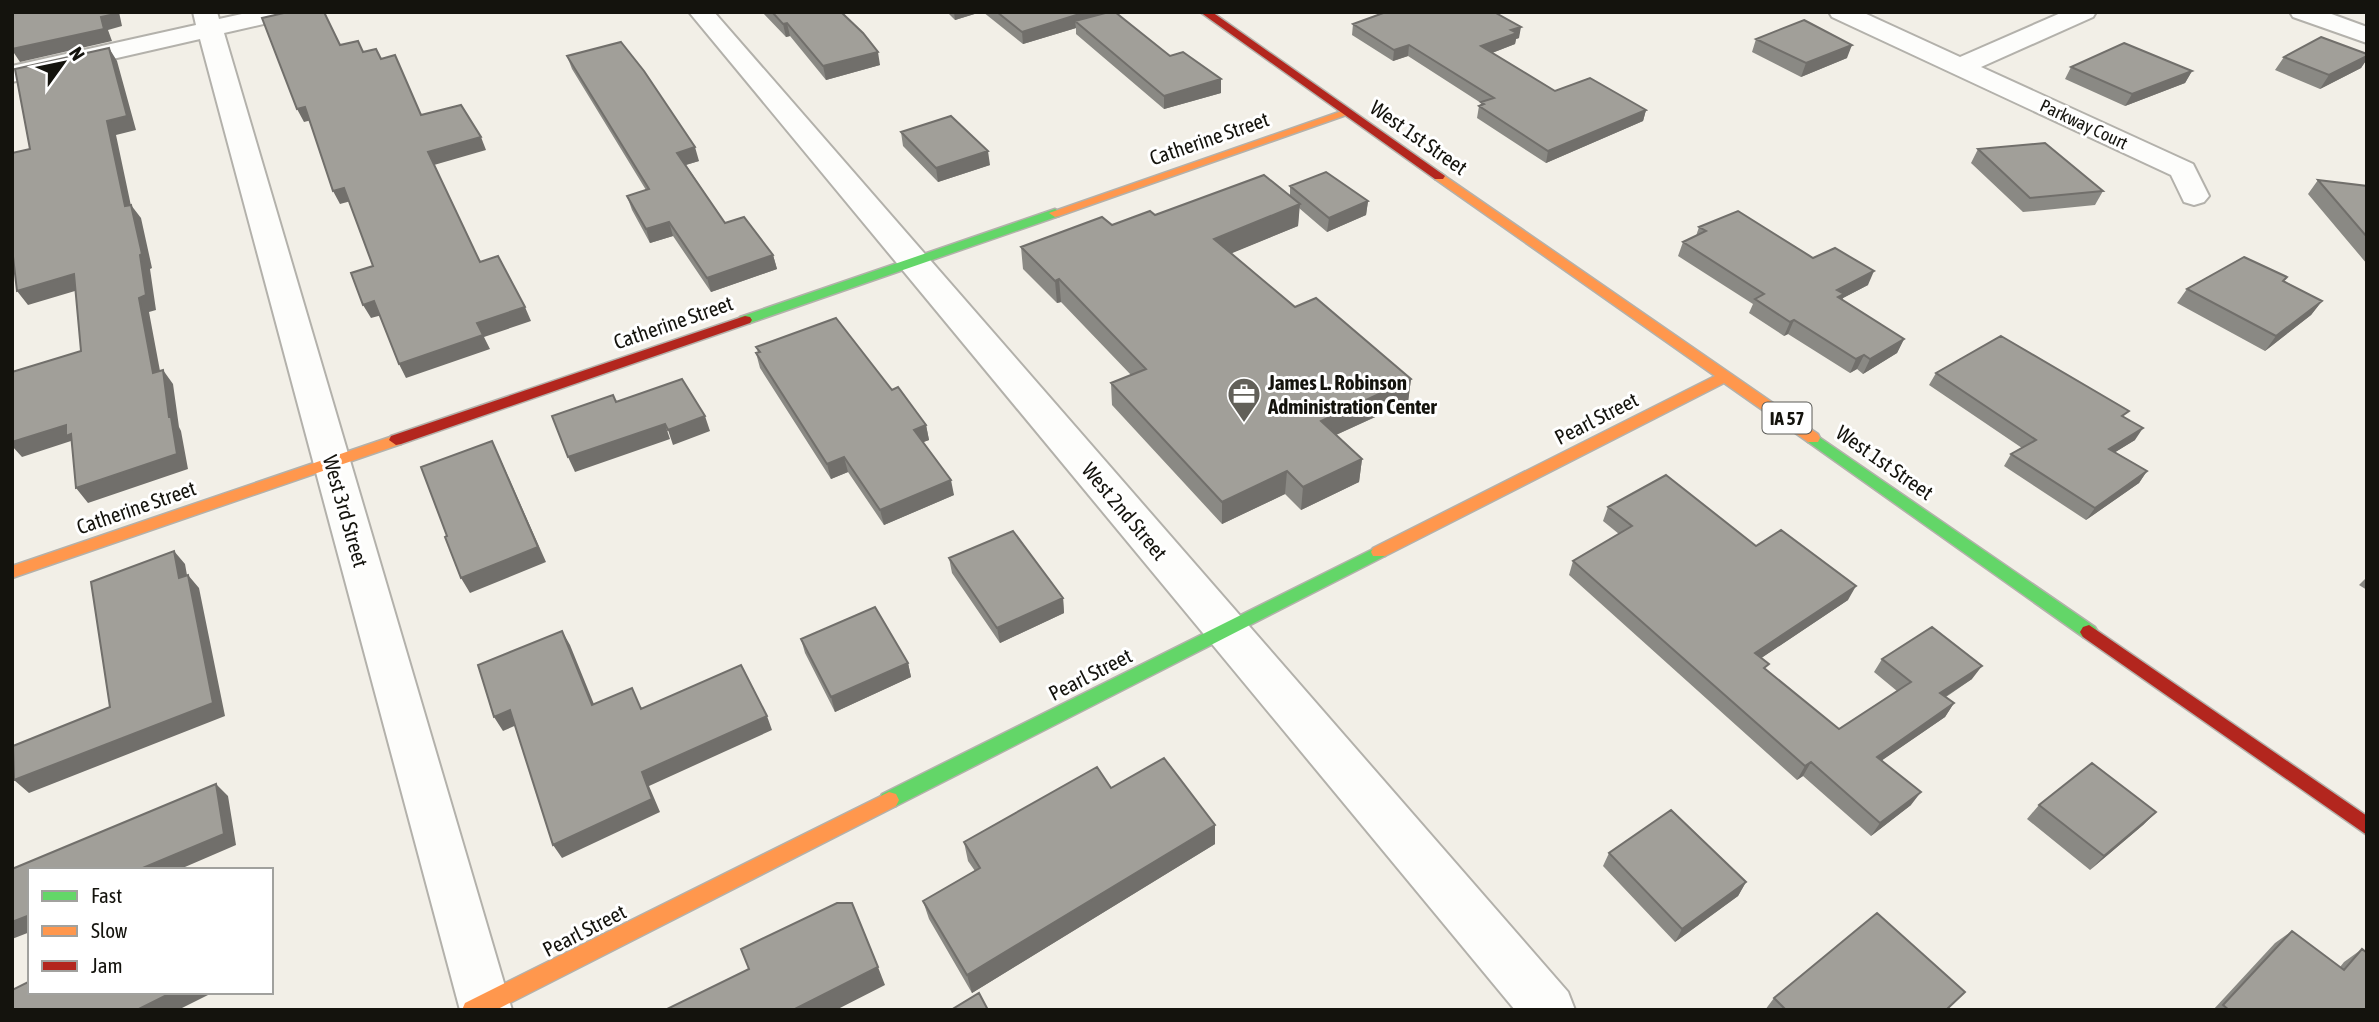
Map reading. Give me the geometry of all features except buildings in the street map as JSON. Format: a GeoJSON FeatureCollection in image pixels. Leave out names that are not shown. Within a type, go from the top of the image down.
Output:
{"type":"FeatureCollection","features":[{"type":"Feature","properties":{"kind":"street"},"geometry":{"type":"LineString","coordinates":[[12,74],[208,21],[285,12]]}},
{"type":"Feature","properties":{"kind":"street","name":"West 2nd Street"},"geometry":{"type":"LineString","coordinates":[[701,12],[1549,1010]]}},
{"type":"Feature","properties":{"kind":"street","name":"West 1st Street"},"geometry":{"type":"LineString","coordinates":[[1205,12],[2367,827]]}},
{"type":"Feature","properties":{"kind":"street","name":"Parkway Court"},"geometry":{"type":"LineString","coordinates":[[1841,12],[2183,170],[2194,196]]}},
{"type":"Feature","properties":{"kind":"street"},"geometry":{"type":"LineString","coordinates":[[1960,67],[2084,12]]}},
{"type":"Feature","properties":{"kind":"street"},"geometry":{"type":"LineString","coordinates":[[2302,12],[2367,36]]}},
{"type":"Feature","properties":{"kind":"street","name":"West 3rd Street"},"geometry":{"type":"LineString","coordinates":[[208,21],[481,1008]]}},
{"type":"Feature","properties":{"kind":"street","name":"Catherine Street"},"geometry":{"type":"LineString","coordinates":[[12,572],[1346,113]]}},
{"type":"Feature","properties":{"kind":"street","name":"Pearl Street"},"geometry":{"type":"LineString","coordinates":[[481,1008],[1726,376]]}},
{"type":"Feature","properties":{"kind":"traffic: fast"},"geometry":{"type":"LineString","coordinates":[[745,320],[1055,213]]}},
{"type":"Feature","properties":{"kind":"traffic: fast"},"geometry":{"type":"LineString","coordinates":[[1813,438],[2089,632]]}},
{"type":"Feature","properties":{"kind":"traffic: fast"},"geometry":{"type":"LineString","coordinates":[[889,800],[1379,552]]}},
{"type":"Feature","properties":{"kind":"traffic: slow"},"geometry":{"type":"LineString","coordinates":[[1055,213],[1346,113]]}},
{"type":"Feature","properties":{"kind":"traffic: slow"},"geometry":{"type":"LineString","coordinates":[[1439,176],[1813,438]]}},
{"type":"Feature","properties":{"kind":"traffic: slow"},"geometry":{"type":"LineString","coordinates":[[1379,552],[1726,376]]}},
{"type":"Feature","properties":{"kind":"traffic: slow"},"geometry":{"type":"LineString","coordinates":[[12,572],[396,440]]}},
{"type":"Feature","properties":{"kind":"traffic: slow"},"geometry":{"type":"LineString","coordinates":[[473,1010],[889,800]]}},
{"type":"Feature","properties":{"kind":"traffic: jam"},"geometry":{"type":"LineString","coordinates":[[1205,12],[1439,176]]}},
{"type":"Feature","properties":{"kind":"traffic: jam"},"geometry":{"type":"LineString","coordinates":[[396,440],[745,320]]}},
{"type":"Feature","properties":{"kind":"traffic: jam"},"geometry":{"type":"LineString","coordinates":[[2089,632],[2367,827]]}},
{"type":"Feature","properties":{"kind":"place","name":"James L. Robinson Administration Center"},"geometry":{"type":"Point","coordinates":[1244,424]}}]}
